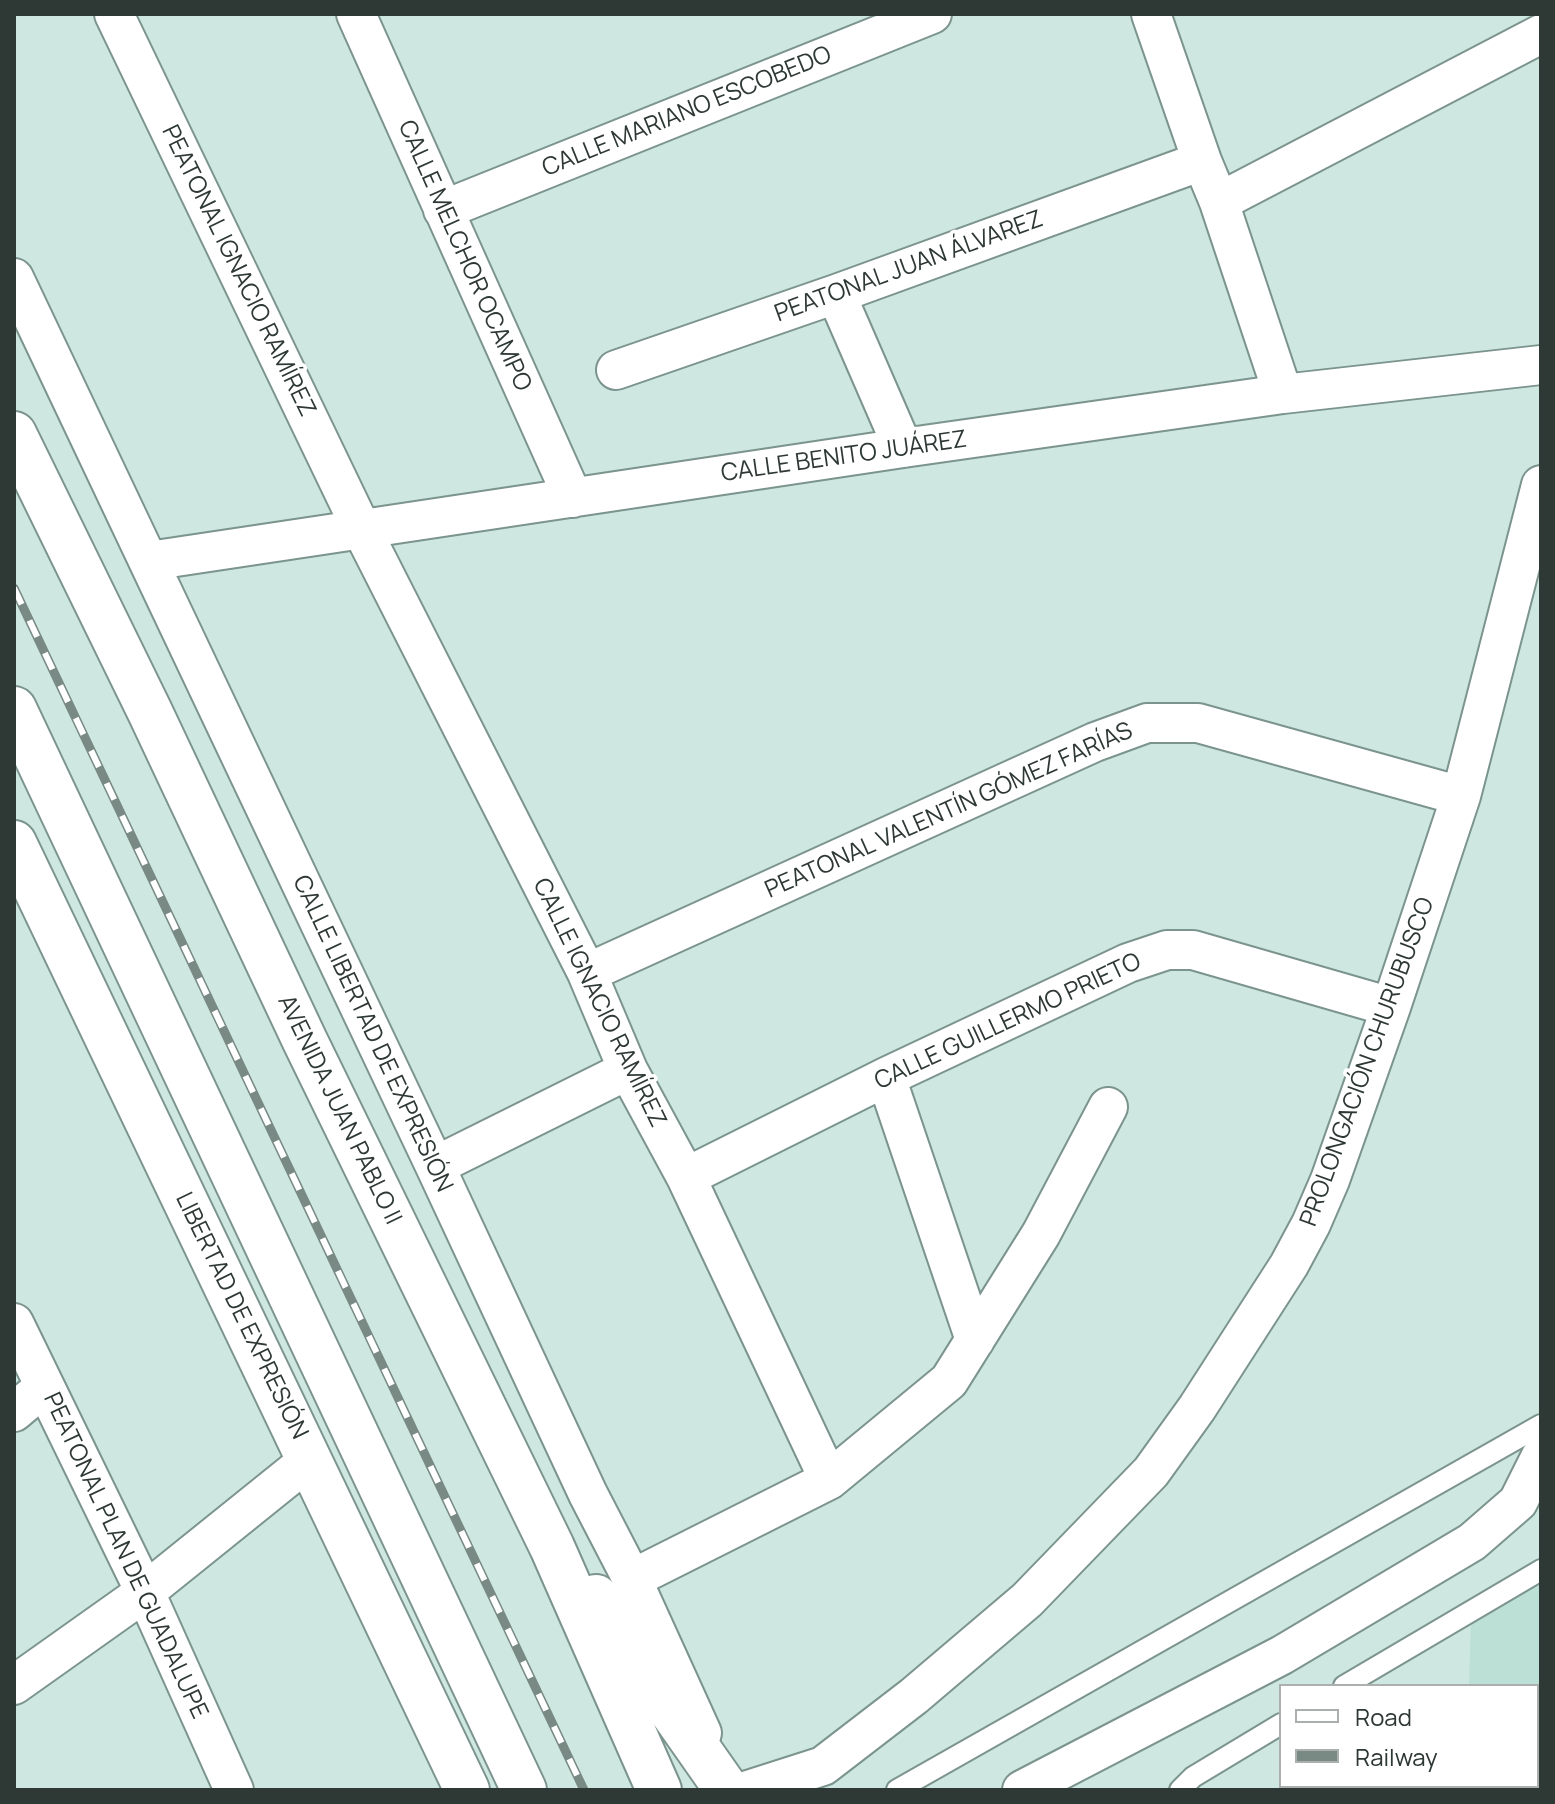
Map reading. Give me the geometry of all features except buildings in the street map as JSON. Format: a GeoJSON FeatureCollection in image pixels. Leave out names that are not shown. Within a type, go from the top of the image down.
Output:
{"type":"FeatureCollection","features":[{"type":"Feature","properties":{"kind":"main road","name":"AVENIDA JUAN PABLO II"},"geometry":{"type":"LineString","coordinates":[[14,434],[552,1547],[659,1790]]}},
{"type":"Feature","properties":{"kind":"main road"},"geometry":{"type":"LineString","coordinates":[[14,709],[524,1790]]}},
{"type":"Feature","properties":{"kind":"main road","name":"LIBERTAD DE EXPRESIÓN"},"geometry":{"type":"LineString","coordinates":[[14,843],[467,1790]]}},
{"type":"Feature","properties":{"kind":"main road"},"geometry":{"type":"LineString","coordinates":[[552,1547],[586,1582],[728,1790]]}},
{"type":"Feature","properties":{"kind":"main road"},"geometry":{"type":"LineString","coordinates":[[490,1722],[505,1790]]}},
{"type":"Feature","properties":{"kind":"street","name":"PEATONAL IGNACIO RAMÍREZ"},"geometry":{"type":"LineString","coordinates":[[114,14],[361,528]]}},
{"type":"Feature","properties":{"kind":"street","name":"CALLE MELCHOR OCAMPO"},"geometry":{"type":"LineString","coordinates":[[356,14],[573,498]]}},
{"type":"Feature","properties":{"kind":"street","name":"CALLE MARIANO ESCOBEDO"},"geometry":{"type":"LineString","coordinates":[[443,210],[931,14]]}},
{"type":"Feature","properties":{"kind":"street"},"geometry":{"type":"LineString","coordinates":[[1151,14],[1219,202],[1283,394]]}},
{"type":"Feature","properties":{"kind":"street"},"geometry":{"type":"LineString","coordinates":[[1219,202],[1541,34]]}},
{"type":"Feature","properties":{"kind":"street","name":"PEATONAL JUAN ÁLVAREZ"},"geometry":{"type":"LineString","coordinates":[[616,370],[1202,161]]}},
{"type":"Feature","properties":{"kind":"street","name":"CALLE LIBERTAD DE EXPRESIÓN"},"geometry":{"type":"LineString","coordinates":[[14,278],[588,1494],[632,1579],[728,1790]]}},
{"type":"Feature","properties":{"kind":"street"},"geometry":{"type":"LineString","coordinates":[[836,294],[903,448]]}},
{"type":"Feature","properties":{"kind":"street","name":"CALLE BENITO JUÁREZ"},"geometry":{"type":"LineString","coordinates":[[149,561],[1283,394],[1541,365]]}},
{"type":"Feature","properties":{"kind":"street","name":"PROLONGACIÓN CHURUBUSCO"},"geometry":{"type":"LineString","coordinates":[[748,1790],[823,1766],[914,1696],[1027,1600],[1151,1472],[1197,1408],[1289,1265],[1330,1180],[1461,796],[1541,485]]}},
{"type":"Feature","properties":{"kind":"street","name":"CALLE IGNACIO RAMÍREZ"},"geometry":{"type":"LineString","coordinates":[[361,528],[587,973],[628,1070],[686,1177],[829,1480]]}},
{"type":"Feature","properties":{"kind":"street","name":"PEATONAL VALENTÍN GÓMEZ FARÍAS"},"geometry":{"type":"LineString","coordinates":[[587,973],[1095,742],[1147,723],[1198,723],[1461,796]]}},
{"type":"Feature","properties":{"kind":"street","name":"CALLE GUILLERMO PRIETO"},"geometry":{"type":"LineString","coordinates":[[686,1177],[886,1077],[1128,963],[1167,950],[1193,950],[1391,1007]]}},
{"type":"Feature","properties":{"kind":"street"},"geometry":{"type":"LineString","coordinates":[[435,1166],[628,1070]]}},
{"type":"Feature","properties":{"kind":"street"},"geometry":{"type":"LineString","coordinates":[[886,1077],[975,1340]]}},
{"type":"Feature","properties":{"kind":"street"},"geometry":{"type":"LineString","coordinates":[[632,1579],[829,1480],[949,1381],[1041,1234],[1108,1107]]}},
{"type":"Feature","properties":{"kind":"street","name":"PEATONAL PLAN DE GUADALUPE"},"geometry":{"type":"LineString","coordinates":[[14,1323],[145,1592],[234,1790]]}},
{"type":"Feature","properties":{"kind":"street"},"geometry":{"type":"LineString","coordinates":[[14,1412],[44,1387]]}},
{"type":"Feature","properties":{"kind":"street"},"geometry":{"type":"LineString","coordinates":[[1022,1790],[1282,1655],[1472,1542],[1518,1502],[1541,1456]]}},
{"type":"Feature","properties":{"kind":"street"},"geometry":{"type":"LineString","coordinates":[[14,1685],[145,1592],[309,1460]]}},
{"type":"Feature","properties":{"kind":"lane"},"geometry":{"type":"LineString","coordinates":[[897,1790],[1541,1425]]}},
{"type":"Feature","properties":{"kind":"lane"},"geometry":{"type":"LineString","coordinates":[[1347,1684],[1541,1570]]}},
{"type":"Feature","properties":{"kind":"lane"},"geometry":{"type":"LineString","coordinates":[[1180,1790],[1193,1777],[1279,1725]]}},
{"type":"Feature","properties":{"kind":"shaded area"},"geometry":{"type":"Polygon","coordinates":[[[1541,1577],[1541,1790],[1465,1790],[1539,1788],[1539,1684],[1469,1684],[1471,1619],[1541,1577]]]}},
{"type":"Feature","properties":{"kind":"railway"},"geometry":{"type":"LineString","coordinates":[[14,588],[584,1790]]}}]}
